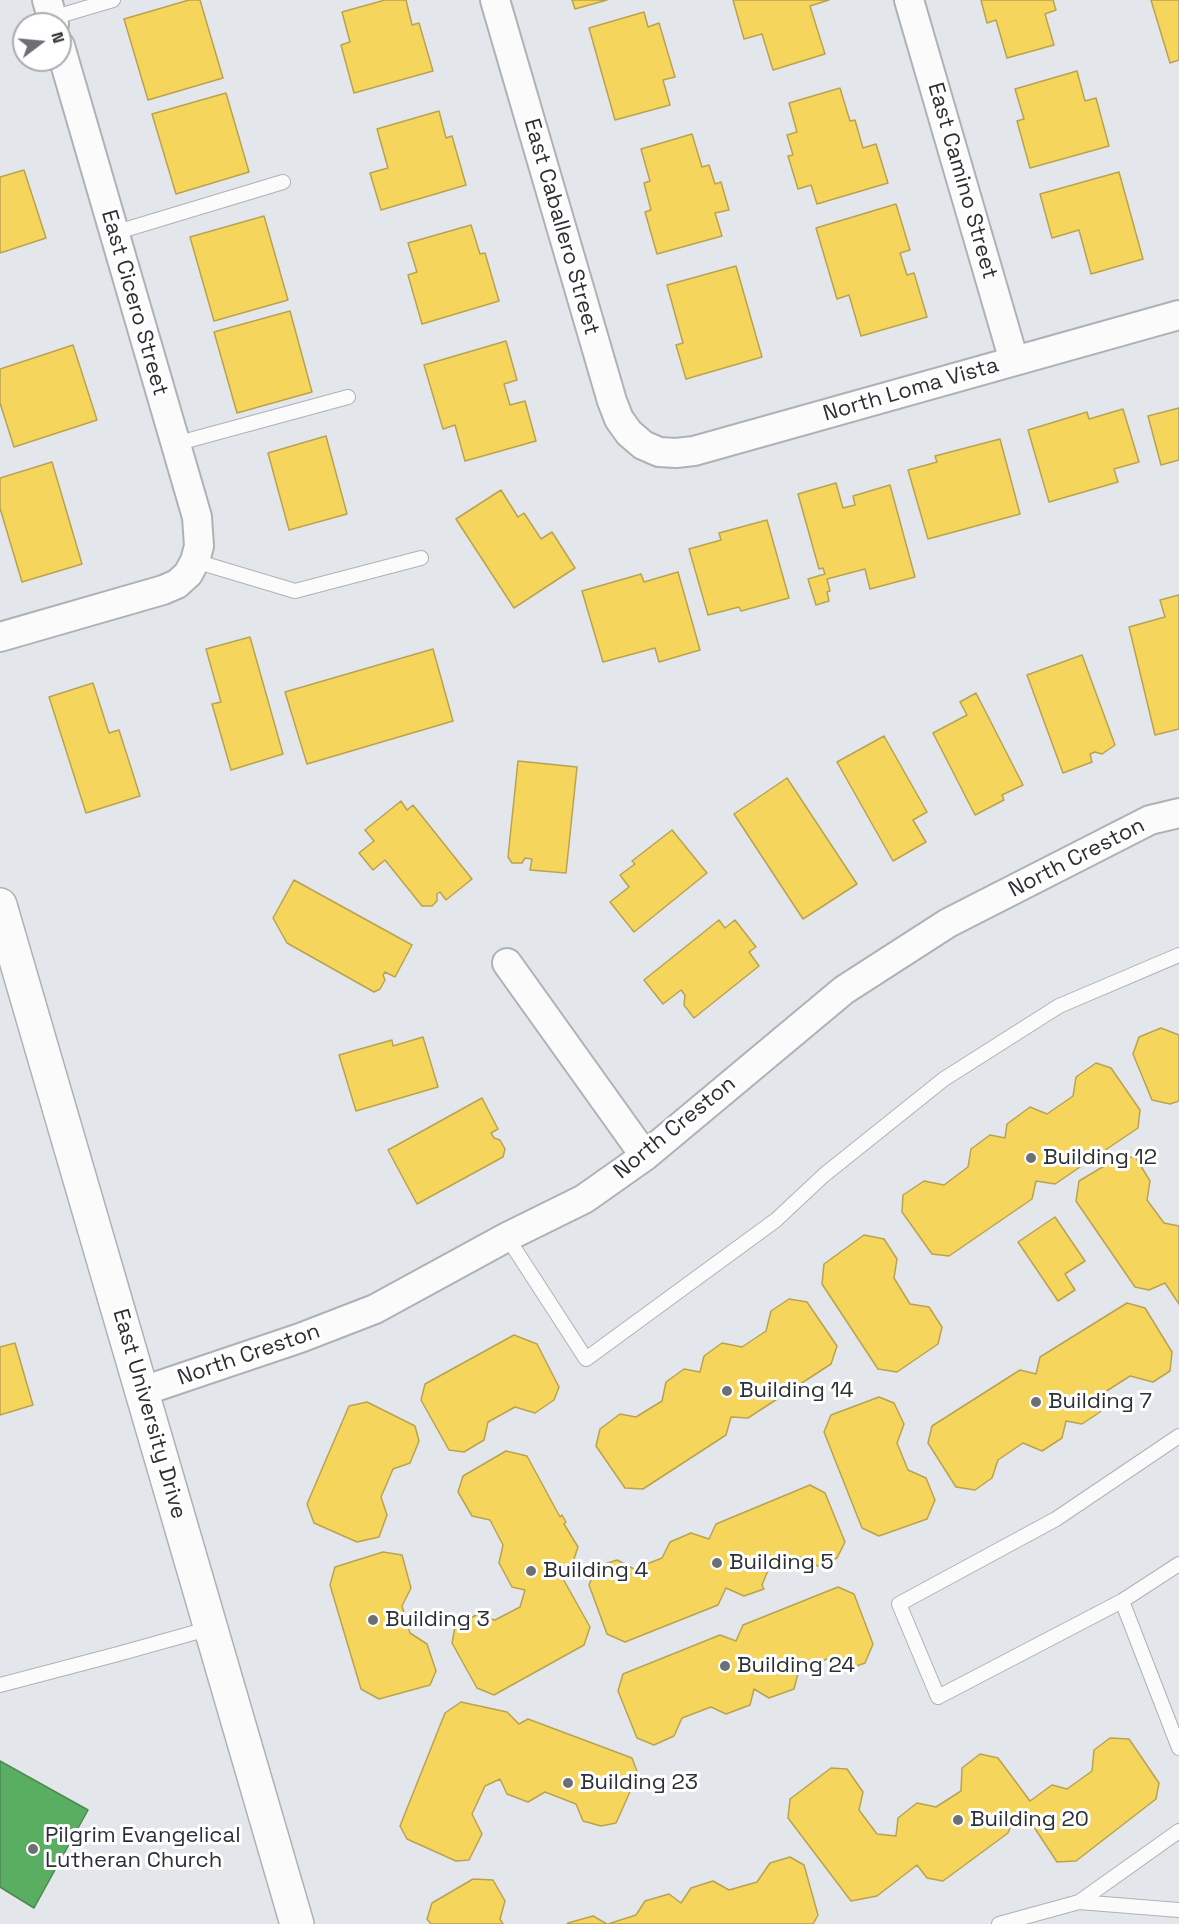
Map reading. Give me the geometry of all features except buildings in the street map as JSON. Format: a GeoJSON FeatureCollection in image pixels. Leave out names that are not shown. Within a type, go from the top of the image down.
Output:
{"type":"FeatureCollection","features":[{"type":"Feature","properties":{"kind":"main road","name":"East University Drive"},"geometry":{"type":"LineString","coordinates":[[0,905],[297,1924]]}},
{"type":"Feature","properties":{"kind":"street","name":"East Caballero Street"},"geometry":{"type":"LineString","coordinates":[[495,0],[612,401],[619,419],[629,434],[643,445]]}},
{"type":"Feature","properties":{"kind":"street","name":"East Camino Street"},"geometry":{"type":"LineString","coordinates":[[909,0],[1014,361]]}},
{"type":"Feature","properties":{"kind":"street","name":"East Cicero Street"},"geometry":{"type":"LineString","coordinates":[[68,72],[197,517],[199,546],[195,561]]}},
{"type":"Feature","properties":{"kind":"street","name":"North Loma Vista"},"geometry":{"type":"LineString","coordinates":[[643,445],[668,453],[694,452],[1179,315]]}},
{"type":"Feature","properties":{"kind":"street"},"geometry":{"type":"LineString","coordinates":[[0,637],[163,590],[177,584],[188,574],[195,561]]}},
{"type":"Feature","properties":{"kind":"street","name":"North Creston"},"geometry":{"type":"LineString","coordinates":[[143,1391],[300,1338],[375,1309],[507,1237],[584,1199],[645,1156],[835,997],[863,977],[948,923],[1150,820],[1179,813]]}},
{"type":"Feature","properties":{"kind":"street"},"geometry":{"type":"LineString","coordinates":[[507,963],[645,1156]]}},
{"type":"Feature","properties":{"kind":"lane"},"geometry":{"type":"LineString","coordinates":[[60,12],[113,0]]}},
{"type":"Feature","properties":{"kind":"lane"},"geometry":{"type":"LineString","coordinates":[[114,233],[283,182]]}},
{"type":"Feature","properties":{"kind":"lane"},"geometry":{"type":"LineString","coordinates":[[175,444],[348,397]]}},
{"type":"Feature","properties":{"kind":"lane"},"geometry":{"type":"LineString","coordinates":[[195,561],[295,591],[421,558]]}},
{"type":"Feature","properties":{"kind":"lane"},"geometry":{"type":"LineString","coordinates":[[507,1237],[586,1359],[776,1220],[824,1174],[944,1079],[1059,1006],[1179,955]]}},
{"type":"Feature","properties":{"kind":"lane"},"geometry":{"type":"LineString","coordinates":[[1179,1436],[1056,1519],[899,1604],[938,1697],[1122,1601],[1179,1564]]}},
{"type":"Feature","properties":{"kind":"lane"},"geometry":{"type":"LineString","coordinates":[[1122,1601],[1179,1748]]}},
{"type":"Feature","properties":{"kind":"lane"},"geometry":{"type":"LineString","coordinates":[[0,1685],[211,1628]]}},
{"type":"Feature","properties":{"kind":"lane"},"geometry":{"type":"LineString","coordinates":[[1079,1902],[1179,1831]]}},
{"type":"Feature","properties":{"kind":"lane"},"geometry":{"type":"LineString","coordinates":[[999,1924],[1079,1902],[1179,1910]]}},
{"type":"Feature","properties":{"kind":"place","name":"Building 12"},"geometry":{"type":"Point","coordinates":[1031,1158]}},
{"type":"Feature","properties":{"kind":"place","name":"Building 14"},"geometry":{"type":"Point","coordinates":[727,1391]}},
{"type":"Feature","properties":{"kind":"place","name":"Building 7"},"geometry":{"type":"Point","coordinates":[1036,1402]}},
{"type":"Feature","properties":{"kind":"place","name":"Building 5"},"geometry":{"type":"Point","coordinates":[717,1563]}},
{"type":"Feature","properties":{"kind":"place","name":"Building 4"},"geometry":{"type":"Point","coordinates":[531,1571]}},
{"type":"Feature","properties":{"kind":"place","name":"Building 3"},"geometry":{"type":"Point","coordinates":[373,1620]}},
{"type":"Feature","properties":{"kind":"place","name":"Building 24"},"geometry":{"type":"Point","coordinates":[725,1666]}},
{"type":"Feature","properties":{"kind":"place","name":"Building 23"},"geometry":{"type":"Point","coordinates":[568,1783]}},
{"type":"Feature","properties":{"kind":"place","name":"Building 20"},"geometry":{"type":"Point","coordinates":[958,1820]}},
{"type":"Feature","properties":{"kind":"place","name":"Pilgrim Evangelical Lutheran Church"},"geometry":{"type":"Point","coordinates":[33,1849]}}]}
